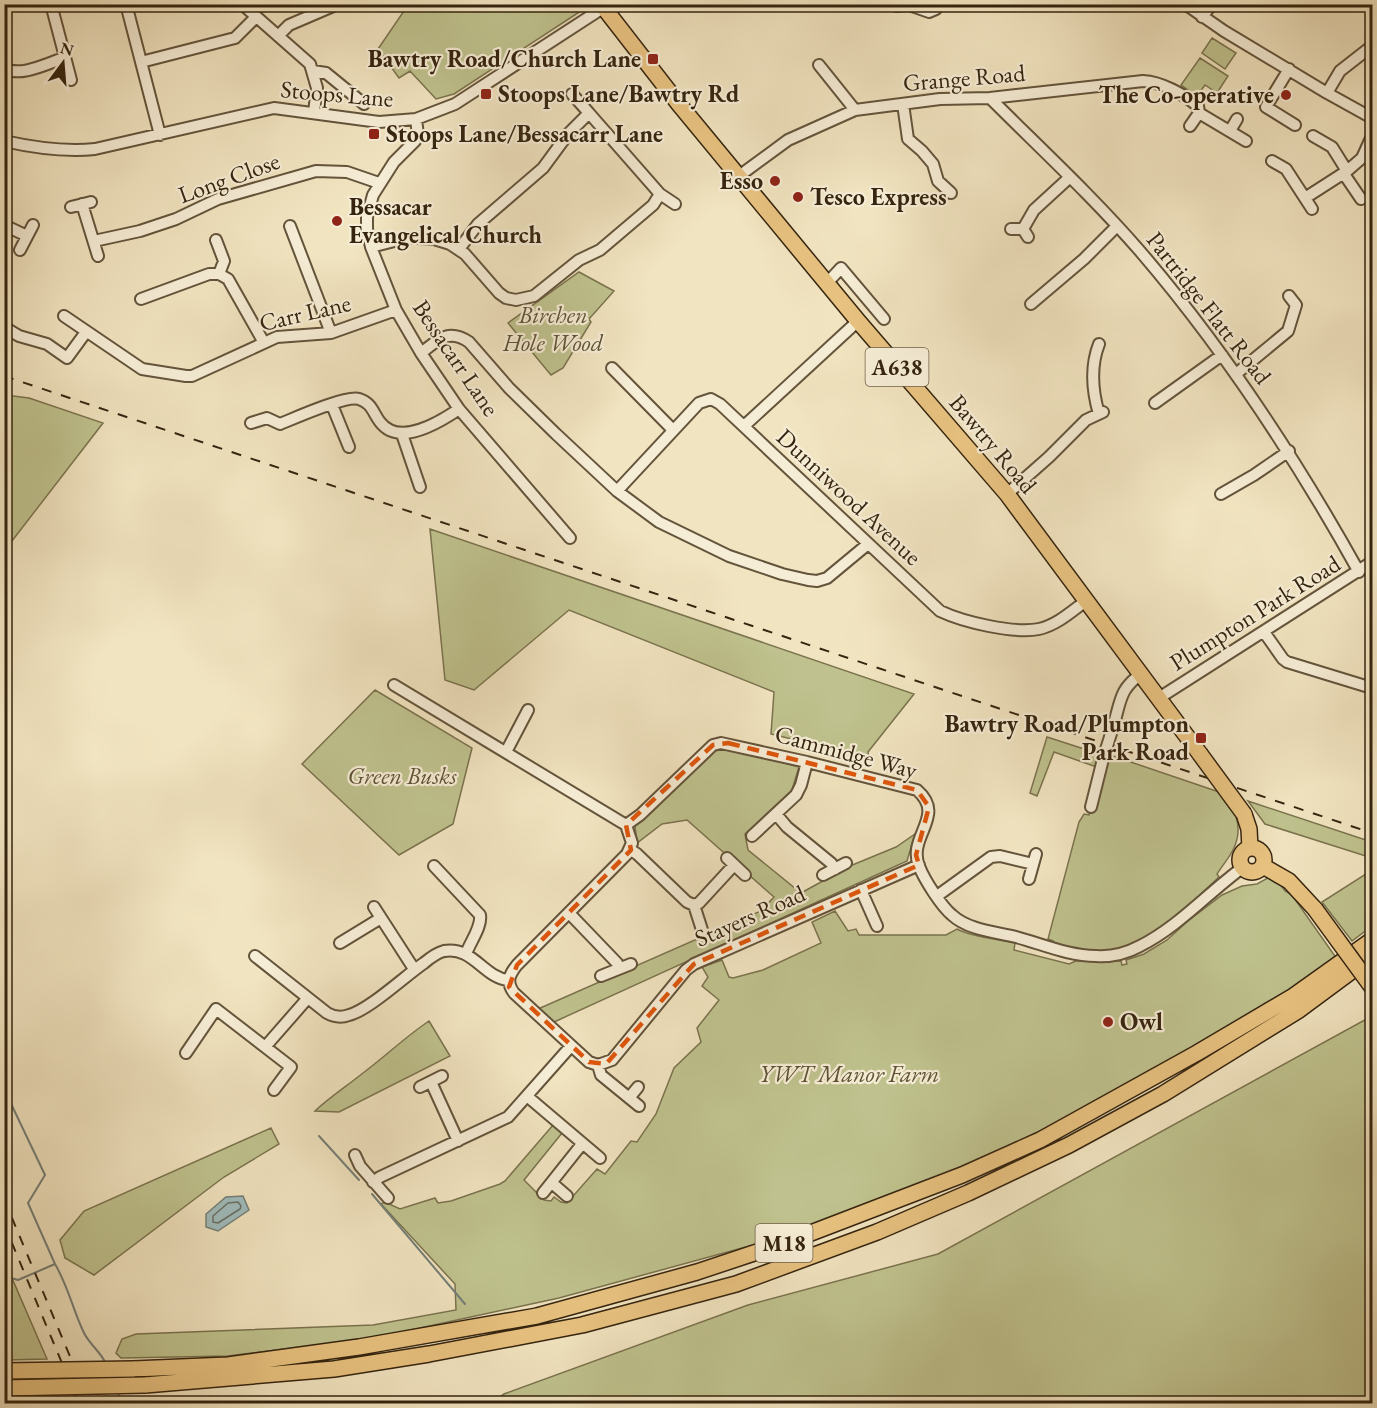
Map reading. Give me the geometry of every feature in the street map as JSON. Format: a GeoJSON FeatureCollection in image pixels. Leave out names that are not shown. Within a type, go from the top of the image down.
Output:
{"type":"FeatureCollection","features":[{"type":"Feature","properties":{"kind":"highway","name":"Bawtry Road"},"geometry":{"type":"LineString","coordinates":[[604,6],[858,321],[1007,494],[1142,673],[1244,814],[1250,829],[1250,848]]}},
{"type":"Feature","properties":{"kind":"highway","name":"Bawtry Road"},"geometry":{"type":"LineString","coordinates":[[1242,868],[1239,861],[1245,850],[1257,849],[1262,853],[1263,866],[1289,881],[1315,909],[1372,987]]}},
{"type":"Feature","properties":{"kind":"highway"},"geometry":{"type":"LineString","coordinates":[[1242,868],[1253,873],[1263,866]]}},
{"type":"Feature","properties":{"kind":"highway","name":"M18"},"geometry":{"type":"LineString","coordinates":[[4,1371],[228,1365],[359,1347],[537,1316],[696,1272],[790,1241],[962,1175],[1040,1140],[1197,1053],[1292,997],[1372,940]]}},
{"type":"Feature","properties":{"kind":"highway","name":"M18"},"geometry":{"type":"LineString","coordinates":[[4,1388],[145,1385],[334,1369],[429,1354],[582,1325],[736,1284],[887,1228],[969,1193],[1069,1145],[1163,1094],[1299,1010],[1372,956]]}},
{"type":"Feature","properties":{"kind":"street"},"geometry":{"type":"LineString","coordinates":[[51,4],[71,80]]}},
{"type":"Feature","properties":{"kind":"street"},"geometry":{"type":"LineString","coordinates":[[126,4],[160,135]]}},
{"type":"Feature","properties":{"kind":"street"},"geometry":{"type":"LineString","coordinates":[[243,4],[310,64],[317,88],[314,112]]}},
{"type":"Feature","properties":{"kind":"street"},"geometry":{"type":"LineString","coordinates":[[278,36],[289,25],[338,4]]}},
{"type":"Feature","properties":{"kind":"street"},"geometry":{"type":"LineString","coordinates":[[896,6],[909,5],[929,12],[936,9],[939,4]]}},
{"type":"Feature","properties":{"kind":"street"},"geometry":{"type":"LineString","coordinates":[[1185,4],[1202,17],[1372,118]]}},
{"type":"Feature","properties":{"kind":"street"},"geometry":{"type":"LineString","coordinates":[[1202,17],[1212,4]]}},
{"type":"Feature","properties":{"kind":"street","name":"Stoops Lane"},"geometry":{"type":"LineString","coordinates":[[4,141],[28,147],[74,151],[95,149],[274,108],[379,122],[416,119],[455,104],[604,6]]}},
{"type":"Feature","properties":{"kind":"street"},"geometry":{"type":"LineString","coordinates":[[141,62],[234,38],[256,16]]}},
{"type":"Feature","properties":{"kind":"street"},"geometry":{"type":"LineString","coordinates":[[1327,93],[1340,71],[1372,46]]}},
{"type":"Feature","properties":{"kind":"street"},"geometry":{"type":"LineString","coordinates":[[4,68],[10,71],[23,71],[64,58]]}},
{"type":"Feature","properties":{"kind":"street"},"geometry":{"type":"LineString","coordinates":[[819,65],[855,110]]}},
{"type":"Feature","properties":{"kind":"street"},"geometry":{"type":"LineString","coordinates":[[1289,69],[1262,105],[1295,125]]}},
{"type":"Feature","properties":{"kind":"street"},"geometry":{"type":"LineString","coordinates":[[313,71],[326,73],[364,104]]}},
{"type":"Feature","properties":{"kind":"street","name":"Grange Road"},"geometry":{"type":"LineString","coordinates":[[739,176],[788,140],[855,110],[940,99],[990,98],[1151,81],[1192,102],[1198,106],[1199,113],[1246,141]]}},
{"type":"Feature","properties":{"kind":"street"},"geometry":{"type":"LineString","coordinates":[[572,94],[660,194],[675,204]]}},
{"type":"Feature","properties":{"kind":"street","name":"Partridge Flatt Road"},"geometry":{"type":"LineString","coordinates":[[990,98],[1070,177],[1140,251],[1222,356],[1289,451],[1318,497],[1359,572]]}},
{"type":"Feature","properties":{"kind":"street"},"geometry":{"type":"LineString","coordinates":[[903,104],[908,138],[933,164],[938,182],[951,193]]}},
{"type":"Feature","properties":{"kind":"street"},"geometry":{"type":"LineString","coordinates":[[459,249],[478,224],[543,168],[568,134],[588,113]]}},
{"type":"Feature","properties":{"kind":"street"},"geometry":{"type":"LineString","coordinates":[[1190,126],[1199,113]]}},
{"type":"Feature","properties":{"kind":"street","name":"Bessacarr Lane"},"geometry":{"type":"LineString","coordinates":[[416,119],[418,135],[415,141],[394,162],[373,195],[367,217],[371,247],[396,310],[421,353],[459,409],[570,538]]}},
{"type":"Feature","properties":{"kind":"street"},"geometry":{"type":"LineString","coordinates":[[1230,131],[1237,119]]}},
{"type":"Feature","properties":{"kind":"street"},"geometry":{"type":"LineString","coordinates":[[1312,136],[1332,147],[1361,199]]}},
{"type":"Feature","properties":{"kind":"street"},"geometry":{"type":"LineString","coordinates":[[1305,198],[1362,158],[1372,136]]}},
{"type":"Feature","properties":{"kind":"street"},"geometry":{"type":"LineString","coordinates":[[1272,161],[1286,169],[1312,209]]}},
{"type":"Feature","properties":{"kind":"street","name":"Long Close"},"geometry":{"type":"LineString","coordinates":[[94,242],[140,231],[176,219],[218,200],[316,171],[346,172],[379,183]]}},
{"type":"Feature","properties":{"kind":"street"},"geometry":{"type":"LineString","coordinates":[[1011,229],[1026,233],[1034,210],[1070,177]]}},
{"type":"Feature","properties":{"kind":"street"},"geometry":{"type":"LineString","coordinates":[[371,247],[406,238],[434,239],[459,249],[499,293],[506,298],[516,300],[534,296],[579,260],[600,250],[653,205],[660,194]]}},
{"type":"Feature","properties":{"kind":"street"},"geometry":{"type":"LineString","coordinates":[[71,207],[87,203],[98,256]]}},
{"type":"Feature","properties":{"kind":"street"},"geometry":{"type":"LineString","coordinates":[[4,225],[27,236]]}},
{"type":"Feature","properties":{"kind":"street"},"geometry":{"type":"LineString","coordinates":[[20,250],[33,225]]}},
{"type":"Feature","properties":{"kind":"street"},"geometry":{"type":"LineString","coordinates":[[290,226],[331,333]]}},
{"type":"Feature","properties":{"kind":"street"},"geometry":{"type":"LineString","coordinates":[[1030,304],[1084,259],[1117,226]]}},
{"type":"Feature","properties":{"kind":"street"},"geometry":{"type":"LineString","coordinates":[[216,240],[224,261],[219,274]]}},
{"type":"Feature","properties":{"kind":"street"},"geometry":{"type":"LineString","coordinates":[[827,283],[841,268],[884,319]]}},
{"type":"Feature","properties":{"kind":"street"},"geometry":{"type":"LineString","coordinates":[[141,299],[209,274],[219,274],[231,283],[238,299],[264,341]]}},
{"type":"Feature","properties":{"kind":"street"},"geometry":{"type":"LineString","coordinates":[[1236,374],[1288,331],[1296,305],[1289,296]]}},
{"type":"Feature","properties":{"kind":"street","name":"Carr Lane"},"geometry":{"type":"LineString","coordinates":[[64,316],[142,369],[192,376],[264,341],[284,336],[331,333],[396,310]]}},
{"type":"Feature","properties":{"kind":"street"},"geometry":{"type":"LineString","coordinates":[[744,426],[858,321]]}},
{"type":"Feature","properties":{"kind":"street"},"geometry":{"type":"LineString","coordinates":[[4,327],[19,336],[47,344],[63,363],[86,332]]}},
{"type":"Feature","properties":{"kind":"street"},"geometry":{"type":"LineString","coordinates":[[421,353],[448,336],[455,335],[470,342],[530,410],[617,491],[659,522],[729,556],[782,574],[818,581],[827,578],[868,544]]}},
{"type":"Feature","properties":{"kind":"street"},"geometry":{"type":"LineString","coordinates":[[1007,494],[1086,420],[1101,413],[1093,383],[1094,360],[1099,344]]}},
{"type":"Feature","properties":{"kind":"street"},"geometry":{"type":"LineString","coordinates":[[1155,403],[1222,356]]}},
{"type":"Feature","properties":{"kind":"street"},"geometry":{"type":"LineString","coordinates":[[612,368],[673,430]]}},
{"type":"Feature","properties":{"kind":"street"},"geometry":{"type":"LineString","coordinates":[[251,423],[267,418],[280,424],[350,399],[358,399],[371,407],[380,423],[387,429],[404,433],[432,424],[459,409]]}},
{"type":"Feature","properties":{"kind":"street","name":"Dunniwood Avenue"},"geometry":{"type":"LineString","coordinates":[[617,491],[699,403],[711,399],[720,404],[744,426],[940,611],[956,619],[976,624],[1038,629],[1055,623],[1087,600]]}},
{"type":"Feature","properties":{"kind":"street"},"geometry":{"type":"LineString","coordinates":[[332,405],[349,447]]}},
{"type":"Feature","properties":{"kind":"street"},"geometry":{"type":"LineString","coordinates":[[404,433],[403,437],[420,487]]}},
{"type":"Feature","properties":{"kind":"street"},"geometry":{"type":"LineString","coordinates":[[1221,494],[1289,451]]}},
{"type":"Feature","properties":{"kind":"street","name":"Plumpton Park Road"},"geometry":{"type":"LineString","coordinates":[[1159,698],[1372,562]]}},
{"type":"Feature","properties":{"kind":"street"},"geometry":{"type":"LineString","coordinates":[[1264,632],[1287,662],[1372,688]]}},
{"type":"Feature","properties":{"kind":"street"},"geometry":{"type":"LineString","coordinates":[[1091,807],[1123,691],[1142,673]]}},
{"type":"Feature","properties":{"kind":"street"},"geometry":{"type":"LineString","coordinates":[[394,686],[626,825],[631,835],[630,850],[517,965],[508,980],[509,987],[514,993],[571,1046],[590,1062],[598,1065],[601,1075],[639,1106]]}},
{"type":"Feature","properties":{"kind":"street"},"geometry":{"type":"LineString","coordinates":[[506,752],[528,710]]}},
{"type":"Feature","properties":{"kind":"street","name":"Cammidge Way"},"geometry":{"type":"LineString","coordinates":[[626,825],[640,815],[713,745],[728,743],[916,790],[926,798],[929,807],[917,846],[919,866]]}},
{"type":"Feature","properties":{"kind":"street"},"geometry":{"type":"LineString","coordinates":[[752,836],[796,795],[807,762]]}},
{"type":"Feature","properties":{"kind":"street"},"geometry":{"type":"LineString","coordinates":[[776,814],[787,827],[831,863],[835,869]]}},
{"type":"Feature","properties":{"kind":"street"},"geometry":{"type":"LineString","coordinates":[[630,850],[687,902],[694,905],[699,903],[731,862],[745,875]]}},
{"type":"Feature","properties":{"kind":"street"},"geometry":{"type":"LineString","coordinates":[[937,896],[991,857],[1035,859],[1029,879]]}},
{"type":"Feature","properties":{"kind":"street"},"geometry":{"type":"LineString","coordinates":[[823,875],[846,863]]}},
{"type":"Feature","properties":{"kind":"street"},"geometry":{"type":"LineString","coordinates":[[434,866],[480,915],[479,927],[470,941],[466,954]]}},
{"type":"Feature","properties":{"kind":"street"},"geometry":{"type":"LineString","coordinates":[[919,866],[950,914],[968,925],[1097,957],[1118,955],[1140,946],[1164,931],[1242,868]]}},
{"type":"Feature","properties":{"kind":"street","name":"Stayers Road"},"geometry":{"type":"LineString","coordinates":[[598,1065],[612,1060],[686,970],[694,964],[919,866]]}},
{"type":"Feature","properties":{"kind":"street"},"geometry":{"type":"LineString","coordinates":[[861,890],[877,926]]}},
{"type":"Feature","properties":{"kind":"street"},"geometry":{"type":"LineString","coordinates":[[694,905],[703,933]]}},
{"type":"Feature","properties":{"kind":"street"},"geometry":{"type":"LineString","coordinates":[[374,907],[414,969]]}},
{"type":"Feature","properties":{"kind":"street"},"geometry":{"type":"LineString","coordinates":[[569,914],[620,968]]}},
{"type":"Feature","properties":{"kind":"street"},"geometry":{"type":"LineString","coordinates":[[340,943],[381,918]]}},
{"type":"Feature","properties":{"kind":"street"},"geometry":{"type":"LineString","coordinates":[[255,956],[307,999],[332,1016],[348,1016],[362,1010],[414,969],[442,952],[466,954],[494,975],[508,980]]}},
{"type":"Feature","properties":{"kind":"street"},"geometry":{"type":"LineString","coordinates":[[601,976],[631,964]]}},
{"type":"Feature","properties":{"kind":"street"},"geometry":{"type":"LineString","coordinates":[[265,1047],[307,999]]}},
{"type":"Feature","properties":{"kind":"street"},"geometry":{"type":"LineString","coordinates":[[186,1053],[216,1009],[291,1067],[274,1090]]}},
{"type":"Feature","properties":{"kind":"street"},"geometry":{"type":"LineString","coordinates":[[373,1182],[508,1117],[571,1046]]}},
{"type":"Feature","properties":{"kind":"street"},"geometry":{"type":"LineString","coordinates":[[420,1087],[442,1076]]}},
{"type":"Feature","properties":{"kind":"street"},"geometry":{"type":"LineString","coordinates":[[431,1082],[458,1141]]}},
{"type":"Feature","properties":{"kind":"street"},"geometry":{"type":"LineString","coordinates":[[629,1098],[638,1087]]}},
{"type":"Feature","properties":{"kind":"street"},"geometry":{"type":"LineString","coordinates":[[528,1097],[600,1158]]}},
{"type":"Feature","properties":{"kind":"street"},"geometry":{"type":"LineString","coordinates":[[543,1193],[582,1144]]}},
{"type":"Feature","properties":{"kind":"street"},"geometry":{"type":"LineString","coordinates":[[355,1155],[360,1166],[388,1198]]}},
{"type":"Feature","properties":{"kind":"street"},"geometry":{"type":"LineString","coordinates":[[552,1183],[567,1196]]}},
{"type":"Feature","properties":{"kind":"highlighted area"},"geometry":{"type":"Polygon","coordinates":[[[728,743],[917,790],[929,807],[916,855],[919,865],[694,964],[606,1064],[589,1062],[509,987],[517,965],[631,850],[626,825],[713,745],[728,743]]]}},
{"type":"Feature","properties":{"kind":"green space"},"geometry":{"type":"Polygon","coordinates":[[[408,5],[590,5],[454,94],[436,99],[410,71],[399,78],[378,49],[408,5]]]}},
{"type":"Feature","properties":{"kind":"green space"},"geometry":{"type":"Polygon","coordinates":[[[1212,38],[1236,53],[1225,69],[1202,53],[1212,38]]]}},
{"type":"Feature","properties":{"kind":"green space"},"geometry":{"type":"Polygon","coordinates":[[[1200,58],[1228,76],[1217,93],[1205,85],[1197,96],[1181,85],[1200,58]]]}},
{"type":"Feature","properties":{"kind":"green space","name":"Birchen Hole Wood"},"geometry":{"type":"Polygon","coordinates":[[[579,272],[614,291],[589,319],[591,322],[563,368],[551,375],[508,323],[579,272]]]}},
{"type":"Feature","properties":{"kind":"green space"},"geometry":{"type":"Polygon","coordinates":[[[5,395],[29,398],[103,423],[5,550],[5,395]]]}},
{"type":"Feature","properties":{"kind":"green space"},"geometry":{"type":"Polygon","coordinates":[[[430,529],[914,694],[868,752],[869,758],[771,734],[774,692],[569,610],[474,690],[445,680],[430,529]]]}},
{"type":"Feature","properties":{"kind":"green space","name":"Green Busks"},"geometry":{"type":"Polygon","coordinates":[[[375,690],[472,748],[453,824],[399,855],[302,764],[375,690]]]}},
{"type":"Feature","properties":{"kind":"green space"},"geometry":{"type":"Polygon","coordinates":[[[1047,737],[1109,757],[1110,755],[1219,792],[1234,811],[1238,834],[1231,853],[1217,874],[1219,877],[1168,925],[1136,943],[1107,952],[1078,953],[1058,947],[1048,939],[1079,822],[1084,814],[1089,815],[1105,770],[1054,752],[1037,796],[1030,793],[1047,737]]]}},
{"type":"Feature","properties":{"kind":"green space"},"geometry":{"type":"Polygon","coordinates":[[[728,748],[799,767],[792,790],[745,834],[748,850],[801,893],[850,866],[896,847],[915,834],[907,861],[554,1022],[538,1009],[761,911],[774,897],[687,820],[662,824],[637,843],[635,826],[715,751],[728,748]]]}},
{"type":"Feature","properties":{"kind":"green space"},"geometry":{"type":"Polygon","coordinates":[[[1248,801],[1372,842],[1372,858],[1265,824],[1248,801]]]}},
{"type":"Feature","properties":{"kind":"green space"},"geometry":{"type":"Polygon","coordinates":[[[1372,870],[1372,926],[1352,941],[1322,902],[1372,870]]]}},
{"type":"Feature","properties":{"kind":"green space","name":"YWT Manor Farm"},"geometry":{"type":"Polygon","coordinates":[[[1273,875],[1285,891],[1292,895],[1337,959],[1278,999],[1113,1096],[924,1184],[771,1240],[559,1298],[369,1339],[228,1356],[121,1358],[116,1353],[122,1339],[136,1334],[373,1325],[456,1310],[455,1284],[381,1204],[385,1202],[400,1209],[435,1198],[438,1203],[451,1201],[500,1184],[553,1125],[562,1133],[524,1180],[544,1200],[551,1201],[554,1197],[567,1203],[597,1169],[605,1174],[631,1141],[637,1142],[656,1114],[674,1068],[701,1042],[697,1028],[719,1000],[702,986],[708,977],[702,967],[722,960],[729,977],[733,978],[763,970],[821,943],[812,922],[835,911],[848,931],[856,929],[859,935],[946,935],[957,929],[977,936],[1015,943],[1014,950],[1069,964],[1076,961],[1121,961],[1122,965],[1127,964],[1126,960],[1144,954],[1167,940],[1222,895],[1242,886],[1257,884],[1273,875]]]}},
{"type":"Feature","properties":{"kind":"green space"},"geometry":{"type":"Polygon","coordinates":[[[1372,1016],[1372,1403],[491,1403],[504,1394],[748,1305],[938,1254],[1372,1016]]]}},
{"type":"Feature","properties":{"kind":"green space"},"geometry":{"type":"Polygon","coordinates":[[[429,1021],[450,1056],[339,1112],[315,1111],[412,1033],[429,1021]]]}},
{"type":"Feature","properties":{"kind":"green space"},"geometry":{"type":"Polygon","coordinates":[[[271,1128],[279,1144],[224,1177],[94,1275],[65,1258],[60,1240],[84,1211],[271,1128]]]}},
{"type":"Feature","properties":{"kind":"green space"},"geometry":{"type":"Polygon","coordinates":[[[5,1262],[47,1359],[5,1360],[5,1262]]]}},
{"type":"Feature","properties":{"kind":"water"},"geometry":{"type":"Polygon","coordinates":[[[243,1196],[249,1210],[218,1231],[206,1227],[206,1214],[226,1197],[243,1196]]]}},
{"type":"Feature","properties":{"kind":"waterway"},"geometry":{"type":"LineString","coordinates":[[4,1089],[45,1175],[28,1203],[55,1264]]}},
{"type":"Feature","properties":{"kind":"waterway"},"geometry":{"type":"LineString","coordinates":[[319,1136],[359,1180]]}},
{"type":"Feature","properties":{"kind":"waterway"},"geometry":{"type":"LineString","coordinates":[[372,1194],[465,1304]]}},
{"type":"Feature","properties":{"kind":"waterway"},"geometry":{"type":"LineString","coordinates":[[4,1276],[18,1280],[55,1264],[84,1333],[106,1364]]}},
{"type":"Feature","properties":{"kind":"waterway"},"geometry":{"type":"LineString","coordinates":[[117,1391],[122,1404]]}},
{"type":"Feature","properties":{"kind":"railway"},"geometry":{"type":"LineString","coordinates":[[4,376],[1372,833]]}},
{"type":"Feature","properties":{"kind":"railway"},"geometry":{"type":"LineString","coordinates":[[4,1199],[90,1404]]}},
{"type":"Feature","properties":{"kind":"railway"},"geometry":{"type":"LineString","coordinates":[[4,1224],[79,1404]]}},
{"type":"Feature","properties":{"kind":"place","name":"Bawtry Road/Church Lane"},"geometry":{"type":"Point","coordinates":[653,59]}},
{"type":"Feature","properties":{"kind":"place","name":"Stoops Lane/Bawtry Rd"},"geometry":{"type":"Point","coordinates":[486,94]}},
{"type":"Feature","properties":{"kind":"place","name":"The Co-operative"},"geometry":{"type":"Point","coordinates":[1286,95]}},
{"type":"Feature","properties":{"kind":"place","name":"Stoops Lane/Bessacarr Lane"},"geometry":{"type":"Point","coordinates":[374,134]}},
{"type":"Feature","properties":{"kind":"place","name":"Esso"},"geometry":{"type":"Point","coordinates":[775,181]}},
{"type":"Feature","properties":{"kind":"place","name":"Tesco Express"},"geometry":{"type":"Point","coordinates":[798,197]}},
{"type":"Feature","properties":{"kind":"place","name":"Bessacar Evangelical Church"},"geometry":{"type":"Point","coordinates":[337,221]}},
{"type":"Feature","properties":{"kind":"place","name":"Bawtry Road/Plumpton Park Road"},"geometry":{"type":"Point","coordinates":[1201,738]}},
{"type":"Feature","properties":{"kind":"place","name":"Owl"},"geometry":{"type":"Point","coordinates":[1108,1022]}}]}
